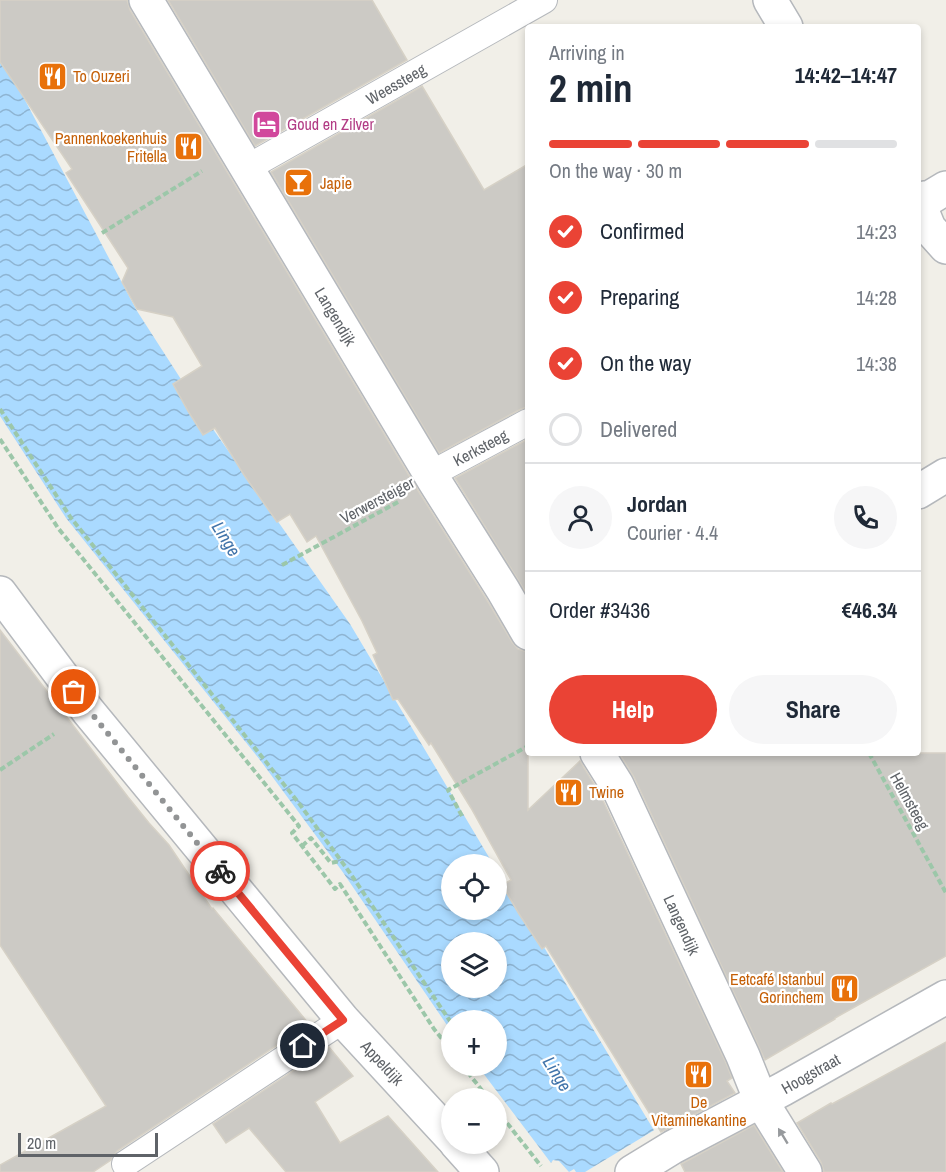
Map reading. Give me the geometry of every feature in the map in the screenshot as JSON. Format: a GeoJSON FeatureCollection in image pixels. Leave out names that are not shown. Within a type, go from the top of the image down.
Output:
{"type":"FeatureCollection","features":[{"type":"Feature","properties":{"kind":"street","name":"Langendijk"},"geometry":{"type":"LineString","coordinates":[[146,0],[525,628]]}},
{"type":"Feature","properties":{"kind":"street"},"geometry":{"type":"LineString","coordinates":[[770,0],[784,24]]}},
{"type":"Feature","properties":{"kind":"street"},"geometry":{"type":"LineString","coordinates":[[921,199],[931,197],[946,188]]}},
{"type":"Feature","properties":{"kind":"street"},"geometry":{"type":"LineString","coordinates":[[921,208],[928,228],[946,247]]}},
{"type":"Feature","properties":{"kind":"street"},"geometry":{"type":"LineString","coordinates":[[921,490],[946,475]]}},
{"type":"Feature","properties":{"kind":"street","name":"Appeldijk"},"geometry":{"type":"LineString","coordinates":[[0,593],[88,711],[343,1020],[441,1126]]}},
{"type":"Feature","properties":{"kind":"street","name":"Langendijk"},"geometry":{"type":"LineString","coordinates":[[599,756],[627,807],[743,1056],[761,1101],[805,1172]]}},
{"type":"Feature","properties":{"kind":"street","name":"Hoogstraat"},"geometry":{"type":"LineString","coordinates":[[632,1172],[673,1147],[761,1101],[946,997]]}},
{"type":"Feature","properties":{"kind":"street"},"geometry":{"type":"LineString","coordinates":[[466,1154],[482,1172]]}},
{"type":"Feature","properties":{"kind":"lane","name":"Weessteeg"},"geometry":{"type":"LineString","coordinates":[[242,159],[544,0]]}},
{"type":"Feature","properties":{"kind":"lane","name":"Kerksteeg"},"geometry":{"type":"LineString","coordinates":[[433,478],[525,424]]}},
{"type":"Feature","properties":{"kind":"lane"},"geometry":{"type":"LineString","coordinates":[[125,1164],[343,1020]]}},
{"type":"Feature","properties":{"kind":"path"},"geometry":{"type":"LineString","coordinates":[[102,233],[242,159]]}},
{"type":"Feature","properties":{"kind":"path"},"geometry":{"type":"LineString","coordinates":[[0,409],[71,518],[298,802],[442,1010]]}},
{"type":"Feature","properties":{"kind":"path"},"geometry":{"type":"LineString","coordinates":[[0,439],[58,528],[299,826],[292,832],[335,889],[340,884],[441,1038]]}},
{"type":"Feature","properties":{"kind":"path","name":"Verwersteiger"},"geometry":{"type":"LineString","coordinates":[[282,565],[433,478]]}},
{"type":"Feature","properties":{"kind":"path"},"geometry":{"type":"LineString","coordinates":[[0,770],[88,711]]}},
{"type":"Feature","properties":{"kind":"path"},"geometry":{"type":"LineString","coordinates":[[462,816],[448,790],[525,748]]}},
{"type":"Feature","properties":{"kind":"path","name":"Helmsteeg"},"geometry":{"type":"LineString","coordinates":[[871,756],[946,893]]}},
{"type":"Feature","properties":{"kind":"path"},"geometry":{"type":"LineString","coordinates":[[302,846],[311,838],[331,863],[340,861]]}},
{"type":"Feature","properties":{"kind":"path"},"geometry":{"type":"LineString","coordinates":[[471,1076],[480,1088]]}},
{"type":"Feature","properties":{"kind":"path"},"geometry":{"type":"LineString","coordinates":[[507,1123],[541,1166]]}},
{"type":"Feature","properties":{"kind":"water","name":"Linge"},"geometry":{"type":"Polygon","coordinates":[[[0,53],[137,311],[215,432],[350,624],[487,854],[441,854],[441,920],[507,920],[507,886],[679,1172],[576,1172],[574,1169],[569,1172],[559,1161],[553,1160],[551,1163],[507,1105],[507,1088],[494,1088],[485,1076],[507,1076],[507,1010],[441,1010],[441,1016],[342,871],[260,760],[66,518],[0,416],[0,53]]]}},
{"type":"Feature","properties":{"kind":"pier"},"geometry":{"type":"Polygon","coordinates":[[[656,1129],[682,1172],[585,1172],[656,1129]]]}},
{"type":"Feature","properties":{"kind":"building"},"geometry":{"type":"Polygon","coordinates":[[[0,0],[127,0],[130,10],[419,492],[512,642],[518,649],[525,651],[525,756],[528,756],[528,810],[580,761],[600,794],[726,1063],[732,1078],[727,1081],[735,1093],[661,1132],[546,946],[542,949],[507,894],[507,882],[511,880],[507,873],[507,854],[497,854],[431,743],[429,745],[398,699],[393,700],[373,655],[377,653],[362,621],[316,536],[307,542],[290,514],[277,522],[215,428],[203,435],[188,411],[173,384],[202,366],[173,317],[137,309],[122,282],[128,268],[66,173],[72,169],[0,62],[0,0]]]}},
{"type":"Feature","properties":{"kind":"building"},"geometry":{"type":"Polygon","coordinates":[[[168,0],[372,0],[407,60],[255,146],[168,0]]]}},
{"type":"Feature","properties":{"kind":"building"},"geometry":{"type":"Polygon","coordinates":[[[422,86],[484,190],[525,166],[525,408],[439,453],[271,172],[422,86]]]}},
{"type":"Feature","properties":{"kind":"building"},"geometry":{"type":"Polygon","coordinates":[[[525,441],[525,591],[455,478],[525,441]]]}},
{"type":"Feature","properties":{"kind":"building"},"geometry":{"type":"Polygon","coordinates":[[[0,630],[128,797],[169,845],[212,909],[309,1024],[117,1151],[111,1160],[93,1172],[0,1172],[0,1165],[106,1106],[0,945],[0,630]]]}},
{"type":"Feature","properties":{"kind":"building"},"geometry":{"type":"Polygon","coordinates":[[[921,753],[946,753],[946,956],[765,1060],[634,777],[621,756],[921,756],[921,753]]]}},
{"type":"Feature","properties":{"kind":"building"},"geometry":{"type":"Polygon","coordinates":[[[946,1042],[946,1172],[824,1172],[821,1162],[797,1123],[946,1042]]]}},
{"type":"Feature","properties":{"kind":"building"},"geometry":{"type":"Polygon","coordinates":[[[329,1047],[353,1076],[315,1102],[340,1143],[388,1116],[438,1172],[286,1172],[249,1128],[226,1143],[213,1124],[329,1047]]]}},
{"type":"Feature","properties":{"kind":"building"},"geometry":{"type":"Polygon","coordinates":[[[754,1125],[783,1172],[685,1172],[681,1164],[754,1125]]]}},
{"type":"Feature","properties":{"kind":"way so far"},"geometry":{"type":"LineString","coordinates":[[74,692],[220,871]]}},
{"type":"Feature","properties":{"kind":"place","name":"To Ouzeri"},"geometry":{"type":"Point","coordinates":[52,76]}},
{"type":"Feature","properties":{"kind":"place","name":"Goud en Zilver"},"geometry":{"type":"Point","coordinates":[266,124]}},
{"type":"Feature","properties":{"kind":"place","name":"Pannenkoekenhuis Fritella"},"geometry":{"type":"Point","coordinates":[188,147]}},
{"type":"Feature","properties":{"kind":"place","name":"Japie"},"geometry":{"type":"Point","coordinates":[299,183]}},
{"type":"Feature","properties":{"kind":"place","name":"Twine"},"geometry":{"type":"Point","coordinates":[568,792]}},
{"type":"Feature","properties":{"kind":"place","name":"Eetcafé Istanbul Gorinchem"},"geometry":{"type":"Point","coordinates":[845,988]}},
{"type":"Feature","properties":{"kind":"place","name":"De Vitaminekantine"},"geometry":{"type":"Point","coordinates":[699,1074]}},
{"type":"Feature","properties":{"kind":"route"},"geometry":{"type":"LineString","coordinates":[[220,871],[343,1020],[303,1046]]}}]}
